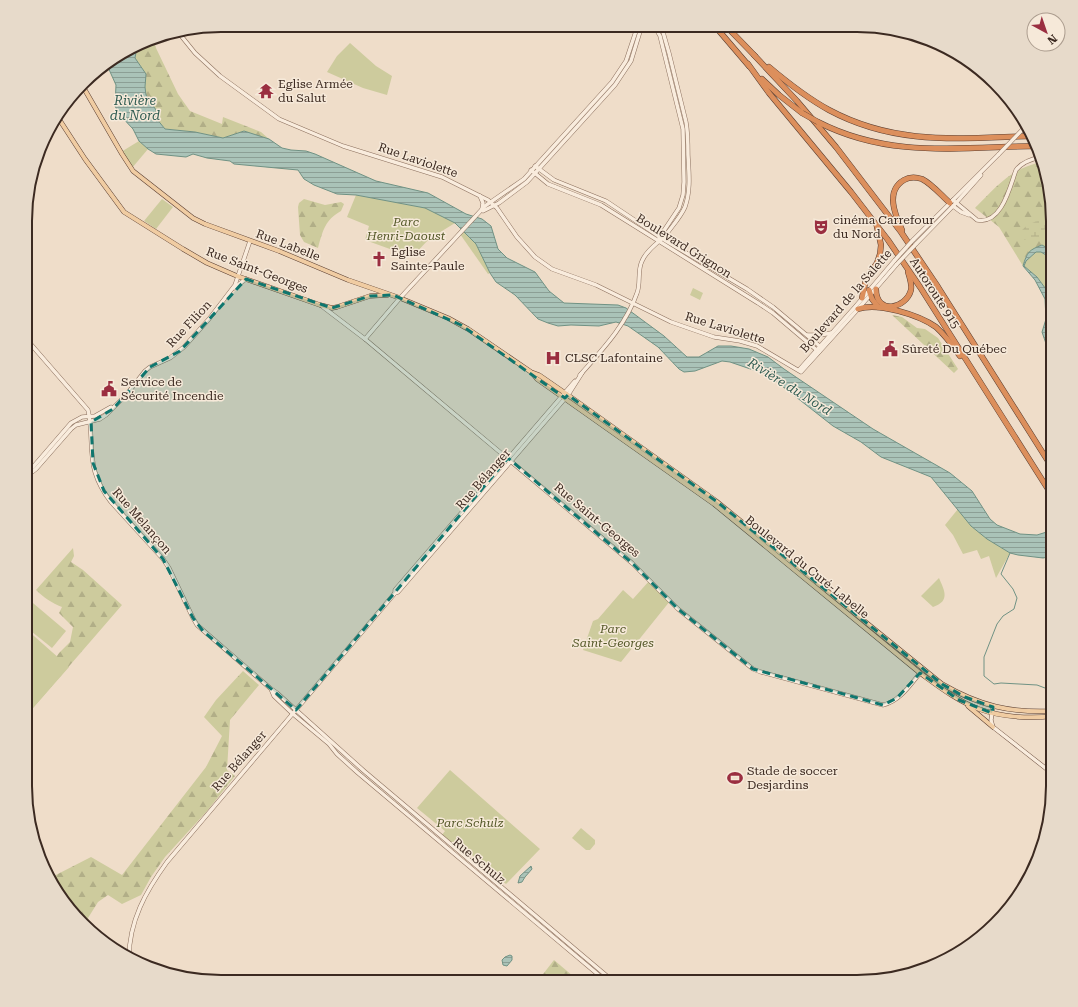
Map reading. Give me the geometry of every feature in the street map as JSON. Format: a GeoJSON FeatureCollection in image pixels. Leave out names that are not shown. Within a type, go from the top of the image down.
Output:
{"type":"FeatureCollection","features":[{"type":"Feature","properties":{"kind":"highway"},"geometry":{"type":"LineString","coordinates":[[720,32],[772,89],[802,112],[818,122],[859,139],[902,147],[936,149],[1031,146]]}},
{"type":"Feature","properties":{"kind":"highway"},"geometry":{"type":"LineString","coordinates":[[732,32],[754,55],[791,85],[824,107],[853,122],[878,130],[908,136],[933,138],[1027,136]]}},
{"type":"Feature","properties":{"kind":"highway","name":"Autoroute 915"},"geometry":{"type":"LineString","coordinates":[[754,55],[836,147],[905,238],[1046,458]]}},
{"type":"Feature","properties":{"kind":"highway","name":"Autoroute 915"},"geometry":{"type":"LineString","coordinates":[[748,64],[768,93],[876,224],[906,267],[1046,486]]}},
{"type":"Feature","properties":{"kind":"highway"},"geometry":{"type":"LineString","coordinates":[[905,238],[896,216],[893,203],[895,191],[901,182],[912,178],[922,179],[953,204]]}},
{"type":"Feature","properties":{"kind":"highway"},"geometry":{"type":"LineString","coordinates":[[862,298],[866,279],[877,263],[881,252],[881,243],[876,224]]}},
{"type":"Feature","properties":{"kind":"highway"},"geometry":{"type":"LineString","coordinates":[[876,289],[877,299],[883,305],[893,306],[903,302],[908,296],[911,288],[906,267]]}},
{"type":"Feature","properties":{"kind":"highway"},"geometry":{"type":"LineString","coordinates":[[870,293],[873,302],[879,307]]}},
{"type":"Feature","properties":{"kind":"highway"},"geometry":{"type":"LineString","coordinates":[[858,309],[869,306],[879,307],[916,317],[937,328],[979,380]]}},
{"type":"Feature","properties":{"kind":"main road","name":"Rue Labelle"},"geometry":{"type":"LineString","coordinates":[[85,90],[133,171],[194,218],[205,224],[364,286],[393,295],[462,325],[531,372],[539,375],[565,396]]}},
{"type":"Feature","properties":{"kind":"main road","name":"Rue Saint-Georges"},"geometry":{"type":"LineString","coordinates":[[60,121],[85,159],[124,212],[207,263],[237,276],[332,308],[379,295],[393,295]]}},
{"type":"Feature","properties":{"kind":"main road"},"geometry":{"type":"LineString","coordinates":[[362,299],[368,291],[364,286]]}},
{"type":"Feature","properties":{"kind":"main road","name":"Boulevard du Curé-Labelle"},"geometry":{"type":"LineString","coordinates":[[565,396],[714,504],[872,631],[942,684],[965,697],[993,707],[1034,712],[1046,711]]}},
{"type":"Feature","properties":{"kind":"main road","name":"Boulevard du Curé-Labelle"},"geometry":{"type":"LineString","coordinates":[[872,631],[920,673],[960,700],[978,709],[992,713],[1018,716],[1046,716]]}},
{"type":"Feature","properties":{"kind":"main road"},"geometry":{"type":"LineString","coordinates":[[960,700],[993,727]]}},
{"type":"Feature","properties":{"kind":"street"},"geometry":{"type":"LineString","coordinates":[[493,204],[520,182],[616,76],[626,61],[636,32]]}},
{"type":"Feature","properties":{"kind":"street"},"geometry":{"type":"LineString","coordinates":[[365,339],[400,298],[479,213],[524,185],[618,82],[631,61],[640,32]]}},
{"type":"Feature","properties":{"kind":"street"},"geometry":{"type":"LineString","coordinates":[[658,32],[660,36],[684,135],[683,195],[676,215],[661,237]]}},
{"type":"Feature","properties":{"kind":"street"},"geometry":{"type":"LineString","coordinates":[[661,237],[682,212],[688,196],[689,185],[688,132],[670,53],[663,32]]}},
{"type":"Feature","properties":{"kind":"street","name":"Rue Laviolette"},"geometry":{"type":"LineString","coordinates":[[182,36],[195,53],[220,76],[279,119],[343,146],[442,177],[480,195],[493,204],[524,245],[543,264],[562,274],[596,285],[671,322],[709,336],[740,341],[756,346],[800,371]]}},
{"type":"Feature","properties":{"kind":"street","name":"Boulevard de la Salette"},"geometry":{"type":"LineString","coordinates":[[800,371],[858,309],[896,262],[1023,129]]}},
{"type":"Feature","properties":{"kind":"street"},"geometry":{"type":"LineString","coordinates":[[953,204],[961,212],[977,220],[980,221],[987,219],[994,215],[1006,200],[1016,170],[1022,163],[1036,159]]}},
{"type":"Feature","properties":{"kind":"street","name":"Boulevard Grignon"},"geometry":{"type":"LineString","coordinates":[[535,166],[554,180],[606,201],[661,237],[770,304],[807,334],[820,349]]}},
{"type":"Feature","properties":{"kind":"street","name":"Boulevard Grignon"},"geometry":{"type":"LineString","coordinates":[[531,170],[548,184],[601,205],[766,308],[820,349]]}},
{"type":"Feature","properties":{"kind":"street"},"geometry":{"type":"LineString","coordinates":[[479,213],[483,203],[480,195]]}},
{"type":"Feature","properties":{"kind":"street","name":"Rue Bélanger"},"geometry":{"type":"LineString","coordinates":[[129,952],[134,924],[145,896],[176,851],[398,592],[429,553],[565,396],[621,326],[633,304],[639,288],[640,264],[645,255],[661,237]]}},
{"type":"Feature","properties":{"kind":"street","name":"Rue Filion"},"geometry":{"type":"LineString","coordinates":[[32,473],[36,470],[71,429],[106,415],[150,367],[170,358],[180,351],[230,294],[235,285],[250,241]]}},
{"type":"Feature","properties":{"kind":"street","name":"Boulevard de la Salette"},"geometry":{"type":"LineString","coordinates":[[820,349],[862,298],[876,289],[896,262]]}},
{"type":"Feature","properties":{"kind":"street"},"geometry":{"type":"LineString","coordinates":[[230,294],[241,281],[246,279]]}},
{"type":"Feature","properties":{"kind":"street","name":"Rue Saint-Georges"},"geometry":{"type":"LineString","coordinates":[[320,305],[342,320],[510,460],[632,563],[678,609],[753,669],[883,704],[892,703],[920,673]]}},
{"type":"Feature","properties":{"kind":"street"},"geometry":{"type":"LineString","coordinates":[[807,334],[821,335],[832,333]]}},
{"type":"Feature","properties":{"kind":"street","name":"Rue Melançon"},"geometry":{"type":"LineString","coordinates":[[32,346],[88,410],[91,422],[95,472],[106,495],[163,559],[169,568],[192,618],[198,625],[296,710]]}},
{"type":"Feature","properties":{"kind":"street","name":"Rue Filion"},"geometry":{"type":"LineString","coordinates":[[32,468],[70,423],[76,419],[103,412],[119,402]]}},
{"type":"Feature","properties":{"kind":"street","name":"Rue Schulz"},"geometry":{"type":"LineString","coordinates":[[270,688],[274,696],[329,744],[337,754],[358,773],[599,975]]}},
{"type":"Feature","properties":{"kind":"street"},"geometry":{"type":"LineString","coordinates":[[993,707],[990,722],[993,727],[1046,769]]}},
{"type":"Feature","properties":{"kind":"street","name":"Rue Schulz"},"geometry":{"type":"LineString","coordinates":[[296,710],[412,812],[494,879],[606,975]]}},
{"type":"Feature","properties":{"kind":"street"},"geometry":{"type":"LineString","coordinates":[[409,816],[412,812]]}},
{"type":"Feature","properties":{"kind":"street"},"geometry":{"type":"LineString","coordinates":[[490,884],[494,879]]}},
{"type":"Feature","properties":{"kind":"highlighted area"},"geometry":{"type":"Polygon","coordinates":[[[246,279],[332,308],[370,296],[393,295],[461,325],[565,398],[568,395],[716,501],[942,684],[965,697],[993,707],[992,713],[959,700],[920,673],[897,698],[883,705],[753,669],[678,609],[632,563],[508,458],[296,710],[203,631],[193,618],[163,559],[104,491],[93,463],[91,422],[113,409],[150,367],[180,351],[246,279]]]}},
{"type":"Feature","properties":{"kind":"green space"},"geometry":{"type":"Polygon","coordinates":[[[350,43],[376,66],[392,76],[387,95],[363,88],[327,72],[337,56],[350,43]]]}},
{"type":"Feature","properties":{"kind":"green space"},"geometry":{"type":"Polygon","coordinates":[[[155,44],[178,94],[190,111],[222,124],[223,117],[261,132],[269,139],[244,131],[223,138],[195,132],[165,129],[156,118],[156,110],[146,95],[146,74],[135,58],[136,51],[155,44]]]}},
{"type":"Feature","properties":{"kind":"green space"},"geometry":{"type":"Polygon","coordinates":[[[139,141],[148,149],[132,168],[121,152],[139,141]]]}},
{"type":"Feature","properties":{"kind":"green space"},"geometry":{"type":"Polygon","coordinates":[[[1037,163],[1040,172],[1046,208],[1046,247],[1042,245],[1026,256],[1023,266],[999,227],[975,208],[1005,179],[1021,169],[1037,163]]]}},
{"type":"Feature","properties":{"kind":"green space","name":"Parc Henri-Daoust"},"geometry":{"type":"Polygon","coordinates":[[[356,195],[425,208],[455,223],[429,239],[412,257],[365,240],[369,226],[347,217],[356,195]]]}},
{"type":"Feature","properties":{"kind":"green space"},"geometry":{"type":"Polygon","coordinates":[[[162,199],[173,207],[156,229],[144,221],[162,199]]]}},
{"type":"Feature","properties":{"kind":"green space"},"geometry":{"type":"Polygon","coordinates":[[[304,199],[325,205],[341,202],[344,204],[341,211],[331,218],[325,226],[318,248],[304,242],[300,235],[298,207],[299,203],[304,199]]]}},
{"type":"Feature","properties":{"kind":"green space"},"geometry":{"type":"Polygon","coordinates":[[[1046,218],[1046,236],[1022,240],[1019,235],[1021,231],[1033,222],[1046,218]]]}},
{"type":"Feature","properties":{"kind":"green space"},"geometry":{"type":"Polygon","coordinates":[[[463,230],[476,244],[490,273],[488,274],[460,234],[463,230]]]}},
{"type":"Feature","properties":{"kind":"green space"},"geometry":{"type":"Polygon","coordinates":[[[1036,252],[1041,252],[1046,255],[1046,289],[1037,277],[1024,266],[1026,261],[1036,252]]]}},
{"type":"Feature","properties":{"kind":"green space"},"geometry":{"type":"Polygon","coordinates":[[[693,288],[703,293],[700,300],[690,295],[693,288]]]}},
{"type":"Feature","properties":{"kind":"green space"},"geometry":{"type":"Polygon","coordinates":[[[892,315],[902,317],[917,328],[925,329],[938,338],[958,369],[954,373],[892,315]]]}},
{"type":"Feature","properties":{"kind":"green space"},"geometry":{"type":"Polygon","coordinates":[[[958,509],[971,526],[987,539],[1010,553],[996,578],[989,556],[981,559],[977,550],[963,554],[953,535],[945,525],[958,509]]]}},
{"type":"Feature","properties":{"kind":"green space"},"geometry":{"type":"Polygon","coordinates":[[[73,548],[74,556],[71,562],[83,570],[122,605],[32,709],[32,681],[44,674],[59,653],[70,642],[73,627],[59,613],[62,607],[48,600],[36,590],[73,548]]]}},
{"type":"Feature","properties":{"kind":"green space"},"geometry":{"type":"Polygon","coordinates":[[[939,578],[945,595],[939,605],[933,607],[921,596],[939,578]]]}},
{"type":"Feature","properties":{"kind":"green space","name":"Parc Saint-Georges"},"geometry":{"type":"Polygon","coordinates":[[[650,580],[670,601],[621,662],[583,650],[593,621],[598,619],[623,590],[633,599],[650,580]]]}},
{"type":"Feature","properties":{"kind":"green space"},"geometry":{"type":"Polygon","coordinates":[[[32,602],[66,631],[52,648],[32,632],[32,602]]]}},
{"type":"Feature","properties":{"kind":"green space"},"geometry":{"type":"Polygon","coordinates":[[[32,634],[69,667],[32,709],[32,634]]]}},
{"type":"Feature","properties":{"kind":"green space"},"geometry":{"type":"Polygon","coordinates":[[[243,671],[259,685],[230,720],[227,770],[235,776],[207,811],[165,857],[141,895],[122,904],[108,895],[98,902],[88,918],[90,923],[71,901],[54,876],[91,857],[122,875],[206,767],[222,736],[204,717],[216,700],[243,671]]]}},
{"type":"Feature","properties":{"kind":"green space","name":"Parc Schulz"},"geometry":{"type":"Polygon","coordinates":[[[450,770],[540,849],[506,884],[465,849],[463,852],[442,835],[445,831],[417,808],[450,770]]]}},
{"type":"Feature","properties":{"kind":"green space"},"geometry":{"type":"Polygon","coordinates":[[[581,828],[595,840],[595,844],[590,850],[586,850],[572,838],[581,828]]]}},
{"type":"Feature","properties":{"kind":"green space"},"geometry":{"type":"Polygon","coordinates":[[[554,960],[572,975],[542,975],[554,960]]]}},
{"type":"Feature","properties":{"kind":"water","name":"Rivière du Nord"},"geometry":{"type":"Polygon","coordinates":[[[136,51],[135,58],[146,74],[146,95],[156,110],[156,118],[165,129],[195,132],[223,138],[244,131],[269,139],[282,148],[306,151],[315,154],[376,181],[428,193],[466,214],[482,219],[491,226],[498,249],[507,258],[535,272],[549,291],[564,303],[618,305],[626,308],[664,336],[687,357],[699,357],[718,346],[731,346],[749,349],[768,357],[873,429],[950,473],[972,491],[990,519],[997,525],[1020,534],[1037,535],[1046,532],[1046,557],[1010,553],[987,539],[971,526],[931,477],[881,457],[861,442],[833,426],[768,375],[730,362],[722,361],[695,371],[684,372],[679,369],[658,347],[628,326],[616,322],[599,326],[558,326],[538,319],[515,295],[496,282],[476,244],[455,223],[425,208],[356,195],[337,194],[314,185],[304,179],[298,170],[234,164],[230,161],[207,158],[193,154],[186,157],[156,154],[139,141],[133,129],[119,114],[115,106],[116,85],[109,69],[136,51]]]}},
{"type":"Feature","properties":{"kind":"water"},"geometry":{"type":"Polygon","coordinates":[[[1042,245],[1046,247],[1046,255],[1041,252],[1036,252],[1026,261],[1024,266],[1037,277],[1046,289],[1046,319],[1045,299],[1035,280],[1023,266],[1029,252],[1042,245]]]}},
{"type":"Feature","properties":{"kind":"water"},"geometry":{"type":"Polygon","coordinates":[[[1046,319],[1046,344],[1042,332],[1046,319]]]}},
{"type":"Feature","properties":{"kind":"water"},"geometry":{"type":"Polygon","coordinates":[[[531,866],[532,869],[522,882],[518,883],[520,876],[531,866]]]}},
{"type":"Feature","properties":{"kind":"water"},"geometry":{"type":"Polygon","coordinates":[[[510,955],[512,956],[512,960],[507,966],[503,965],[502,960],[510,955]]]}},
{"type":"Feature","properties":{"kind":"waterway"},"geometry":{"type":"LineString","coordinates":[[1010,553],[1001,574],[1013,589],[1017,598],[1014,609],[1003,616],[997,624],[984,657],[984,676],[994,684],[1037,685],[1046,688]]}},
{"type":"Feature","properties":{"kind":"place","name":"Eglise Armée du Salut"},"geometry":{"type":"Point","coordinates":[266,91]}},
{"type":"Feature","properties":{"kind":"place","name":"cinéma Carrefour du Nord"},"geometry":{"type":"Point","coordinates":[821,227]}},
{"type":"Feature","properties":{"kind":"place","name":"Église Sainte-Paule"},"geometry":{"type":"Point","coordinates":[379,259]}},
{"type":"Feature","properties":{"kind":"place","name":"Sûreté Du Québec"},"geometry":{"type":"Point","coordinates":[890,349]}},
{"type":"Feature","properties":{"kind":"place","name":"CLSC Lafontaine"},"geometry":{"type":"Point","coordinates":[553,358]}},
{"type":"Feature","properties":{"kind":"place","name":"Service de Sécurité Incendie"},"geometry":{"type":"Point","coordinates":[109,389]}},
{"type":"Feature","properties":{"kind":"place","name":"Stade de soccer Desjardins"},"geometry":{"type":"Point","coordinates":[735,778]}}]}
